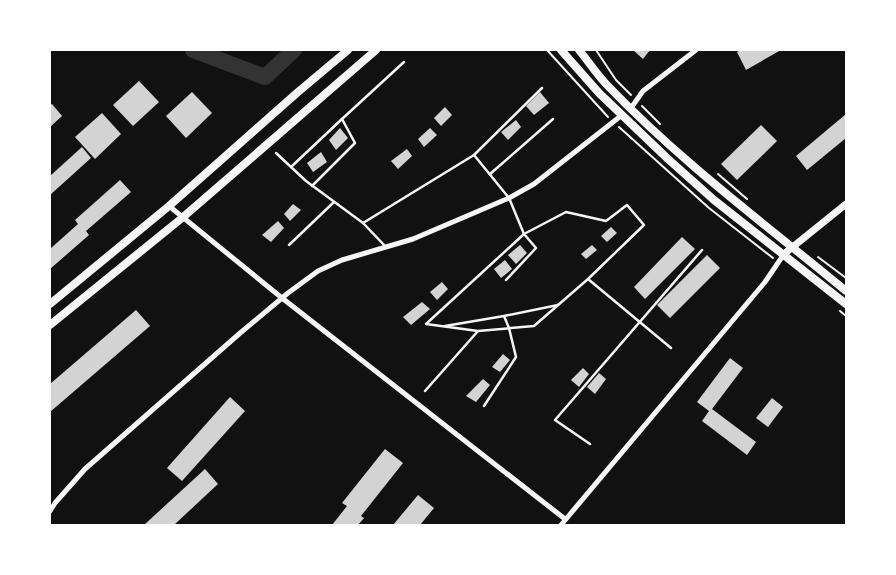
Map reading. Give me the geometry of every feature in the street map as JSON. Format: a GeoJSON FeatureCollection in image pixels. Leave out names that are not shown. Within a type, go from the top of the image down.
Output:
{"type":"FeatureCollection","features":[{"type":"Feature","properties":{"kind":"main road"},"geometry":{"type":"LineString","coordinates":[[50,304],[169,206],[348,50]]}},
{"type":"Feature","properties":{"kind":"main road"},"geometry":{"type":"LineString","coordinates":[[50,326],[182,218],[376,50]]}},
{"type":"Feature","properties":{"kind":"main road"},"geometry":{"type":"LineString","coordinates":[[561,50],[622,115],[714,200],[846,304]]}},
{"type":"Feature","properties":{"kind":"main road"},"geometry":{"type":"LineString","coordinates":[[580,50],[606,84],[675,150],[716,187],[846,291]]}},
{"type":"Feature","properties":{"kind":"street"},"geometry":{"type":"LineString","coordinates":[[631,108],[636,100],[654,82],[696,50]]}},
{"type":"Feature","properties":{"kind":"street"},"geometry":{"type":"LineString","coordinates":[[50,511],[55,502],[85,469],[282,298],[318,271],[342,260],[413,239],[509,198],[534,184],[622,115]]}},
{"type":"Feature","properties":{"kind":"street"},"geometry":{"type":"LineString","coordinates":[[561,525],[765,282],[784,254],[846,204]]}},
{"type":"Feature","properties":{"kind":"street"},"geometry":{"type":"LineString","coordinates":[[169,206],[282,298],[565,519]]}},
{"type":"Feature","properties":{"kind":"lane"},"geometry":{"type":"LineString","coordinates":[[291,167],[404,62]]}},
{"type":"Feature","properties":{"kind":"lane"},"geometry":{"type":"LineString","coordinates":[[362,223],[474,156],[542,88]]}},
{"type":"Feature","properties":{"kind":"lane"},"geometry":{"type":"LineString","coordinates":[[312,186],[355,143],[342,119]]}},
{"type":"Feature","properties":{"kind":"lane"},"geometry":{"type":"LineString","coordinates":[[490,174],[553,119]]}},
{"type":"Feature","properties":{"kind":"lane"},"geometry":{"type":"LineString","coordinates":[[276,153],[312,186],[362,223],[386,247]]}},
{"type":"Feature","properties":{"kind":"lane"},"geometry":{"type":"LineString","coordinates":[[474,156],[509,198],[524,234],[536,248],[506,280]]}},
{"type":"Feature","properties":{"kind":"lane"},"geometry":{"type":"LineString","coordinates":[[289,245],[334,202]]}},
{"type":"Feature","properties":{"kind":"lane"},"geometry":{"type":"LineString","coordinates":[[627,205],[644,225],[588,279],[534,326],[478,331],[426,324],[524,234],[566,212],[606,221],[627,205]]}},
{"type":"Feature","properties":{"kind":"lane"},"geometry":{"type":"LineString","coordinates":[[590,444],[556,420],[639,321],[702,250]]}},
{"type":"Feature","properties":{"kind":"lane"},"geometry":{"type":"LineString","coordinates":[[588,279],[672,348]]}},
{"type":"Feature","properties":{"kind":"lane"},"geometry":{"type":"LineString","coordinates":[[442,326],[504,316],[559,304]]}},
{"type":"Feature","properties":{"kind":"lane"},"geometry":{"type":"LineString","coordinates":[[484,406],[516,357],[504,316]]}},
{"type":"Feature","properties":{"kind":"lane"},"geometry":{"type":"LineString","coordinates":[[425,391],[478,331]]}},
{"type":"Feature","properties":{"kind":"path"},"geometry":{"type":"LineString","coordinates":[[596,50],[616,80],[662,126]]}},
{"type":"Feature","properties":{"kind":"path"},"geometry":{"type":"LineString","coordinates":[[713,171],[750,202]]}},
{"type":"Feature","properties":{"kind":"path"},"geometry":{"type":"LineString","coordinates":[[813,253],[846,278]]}},
{"type":"Feature","properties":{"kind":"building"},"geometry":{"type":"Polygon","coordinates":[[[633,50],[650,50],[643,59],[633,50]]]}},
{"type":"Feature","properties":{"kind":"building"},"geometry":{"type":"Polygon","coordinates":[[[740,50],[781,50],[746,70],[737,52],[740,50]]]}},
{"type":"Feature","properties":{"kind":"building"},"geometry":{"type":"Polygon","coordinates":[[[139,81],[159,102],[133,126],[113,105],[139,81]]]}},
{"type":"Feature","properties":{"kind":"building"},"geometry":{"type":"Polygon","coordinates":[[[192,92],[212,113],[186,138],[166,116],[192,92]]]}},
{"type":"Feature","properties":{"kind":"building"},"geometry":{"type":"Polygon","coordinates":[[[540,92],[549,103],[534,115],[526,106],[540,92]]]}},
{"type":"Feature","properties":{"kind":"building"},"geometry":{"type":"Polygon","coordinates":[[[52,104],[62,116],[50,127],[50,105],[52,104]]]}},
{"type":"Feature","properties":{"kind":"building"},"geometry":{"type":"Polygon","coordinates":[[[445,107],[452,115],[441,126],[434,118],[445,107]]]}},
{"type":"Feature","properties":{"kind":"building"},"geometry":{"type":"Polygon","coordinates":[[[102,113],[121,134],[95,159],[75,137],[102,113]]]}},
{"type":"Feature","properties":{"kind":"building"},"geometry":{"type":"Polygon","coordinates":[[[846,114],[846,138],[807,170],[796,156],[846,114]]]}},
{"type":"Feature","properties":{"kind":"building"},"geometry":{"type":"Polygon","coordinates":[[[516,120],[521,127],[508,140],[501,132],[516,120]]]}},
{"type":"Feature","properties":{"kind":"building"},"geometry":{"type":"Polygon","coordinates":[[[761,125],[777,141],[737,180],[721,164],[761,125]]]}},
{"type":"Feature","properties":{"kind":"building"},"geometry":{"type":"Polygon","coordinates":[[[340,128],[348,138],[336,150],[329,140],[340,128]]]}},
{"type":"Feature","properties":{"kind":"building"},"geometry":{"type":"Polygon","coordinates":[[[430,128],[437,135],[424,147],[418,139],[430,128]]]}},
{"type":"Feature","properties":{"kind":"building"},"geometry":{"type":"Polygon","coordinates":[[[82,147],[91,158],[50,195],[50,176],[82,147]]]}},
{"type":"Feature","properties":{"kind":"building"},"geometry":{"type":"Polygon","coordinates":[[[407,149],[412,156],[398,169],[391,161],[407,149]]]}},
{"type":"Feature","properties":{"kind":"building"},"geometry":{"type":"Polygon","coordinates":[[[321,152],[327,162],[313,172],[307,163],[321,152]]]}},
{"type":"Feature","properties":{"kind":"building"},"geometry":{"type":"Polygon","coordinates":[[[120,180],[131,192],[86,231],[89,235],[50,269],[50,249],[78,224],[75,220],[120,180]]]}},
{"type":"Feature","properties":{"kind":"building"},"geometry":{"type":"Polygon","coordinates":[[[293,204],[301,210],[290,221],[284,214],[293,204]]]}},
{"type":"Feature","properties":{"kind":"building"},"geometry":{"type":"Polygon","coordinates":[[[278,221],[284,228],[271,242],[262,235],[278,221]]]}},
{"type":"Feature","properties":{"kind":"building"},"geometry":{"type":"Polygon","coordinates":[[[611,227],[617,233],[607,242],[601,236],[611,227]]]}},
{"type":"Feature","properties":{"kind":"building"},"geometry":{"type":"Polygon","coordinates":[[[682,237],[695,249],[645,299],[634,287],[682,237]]]}},
{"type":"Feature","properties":{"kind":"building"},"geometry":{"type":"Polygon","coordinates":[[[520,245],[527,253],[516,264],[508,255],[520,245]]]}},
{"type":"Feature","properties":{"kind":"building"},"geometry":{"type":"Polygon","coordinates":[[[592,245],[597,250],[586,259],[581,254],[592,245]]]}},
{"type":"Feature","properties":{"kind":"building"},"geometry":{"type":"Polygon","coordinates":[[[707,255],[720,268],[670,318],[657,305],[707,255]]]}},
{"type":"Feature","properties":{"kind":"building"},"geometry":{"type":"Polygon","coordinates":[[[505,260],[512,269],[501,278],[494,269],[505,260]]]}},
{"type":"Feature","properties":{"kind":"building"},"geometry":{"type":"Polygon","coordinates":[[[442,282],[448,289],[437,300],[430,292],[442,282]]]}},
{"type":"Feature","properties":{"kind":"building"},"geometry":{"type":"Polygon","coordinates":[[[422,302],[430,309],[411,325],[403,317],[422,302]]]}},
{"type":"Feature","properties":{"kind":"building"},"geometry":{"type":"Polygon","coordinates":[[[136,310],[150,326],[50,412],[50,384],[136,310]]]}},
{"type":"Feature","properties":{"kind":"building"},"geometry":{"type":"Polygon","coordinates":[[[503,354],[510,360],[500,372],[492,367],[503,354]]]}},
{"type":"Feature","properties":{"kind":"building"},"geometry":{"type":"Polygon","coordinates":[[[730,358],[743,368],[712,409],[756,442],[747,455],[702,421],[709,411],[697,402],[730,358]]]}},
{"type":"Feature","properties":{"kind":"building"},"geometry":{"type":"Polygon","coordinates":[[[583,368],[589,374],[579,387],[571,380],[583,368]]]}},
{"type":"Feature","properties":{"kind":"building"},"geometry":{"type":"Polygon","coordinates":[[[599,373],[606,379],[595,394],[587,387],[599,373]]]}},
{"type":"Feature","properties":{"kind":"building"},"geometry":{"type":"Polygon","coordinates":[[[483,379],[490,385],[476,402],[466,396],[483,379]]]}},
{"type":"Feature","properties":{"kind":"building"},"geometry":{"type":"Polygon","coordinates":[[[230,397],[245,411],[182,481],[167,468],[230,397]]]}},
{"type":"Feature","properties":{"kind":"building"},"geometry":{"type":"Polygon","coordinates":[[[772,398],[783,407],[768,427],[756,418],[772,398]]]}},
{"type":"Feature","properties":{"kind":"building"},"geometry":{"type":"Polygon","coordinates":[[[385,449],[403,463],[361,516],[364,518],[358,525],[332,525],[347,506],[342,503],[385,449]]]}},
{"type":"Feature","properties":{"kind":"building"},"geometry":{"type":"Polygon","coordinates":[[[205,469],[218,484],[174,525],[144,525],[205,469]]]}},
{"type":"Feature","properties":{"kind":"building"},"geometry":{"type":"Polygon","coordinates":[[[418,495],[434,508],[420,525],[393,525],[418,495]]]}},
{"type":"Feature","properties":{"kind":"waterway"},"geometry":{"type":"LineString","coordinates":[[193,50],[265,77],[294,50]]}}]}
